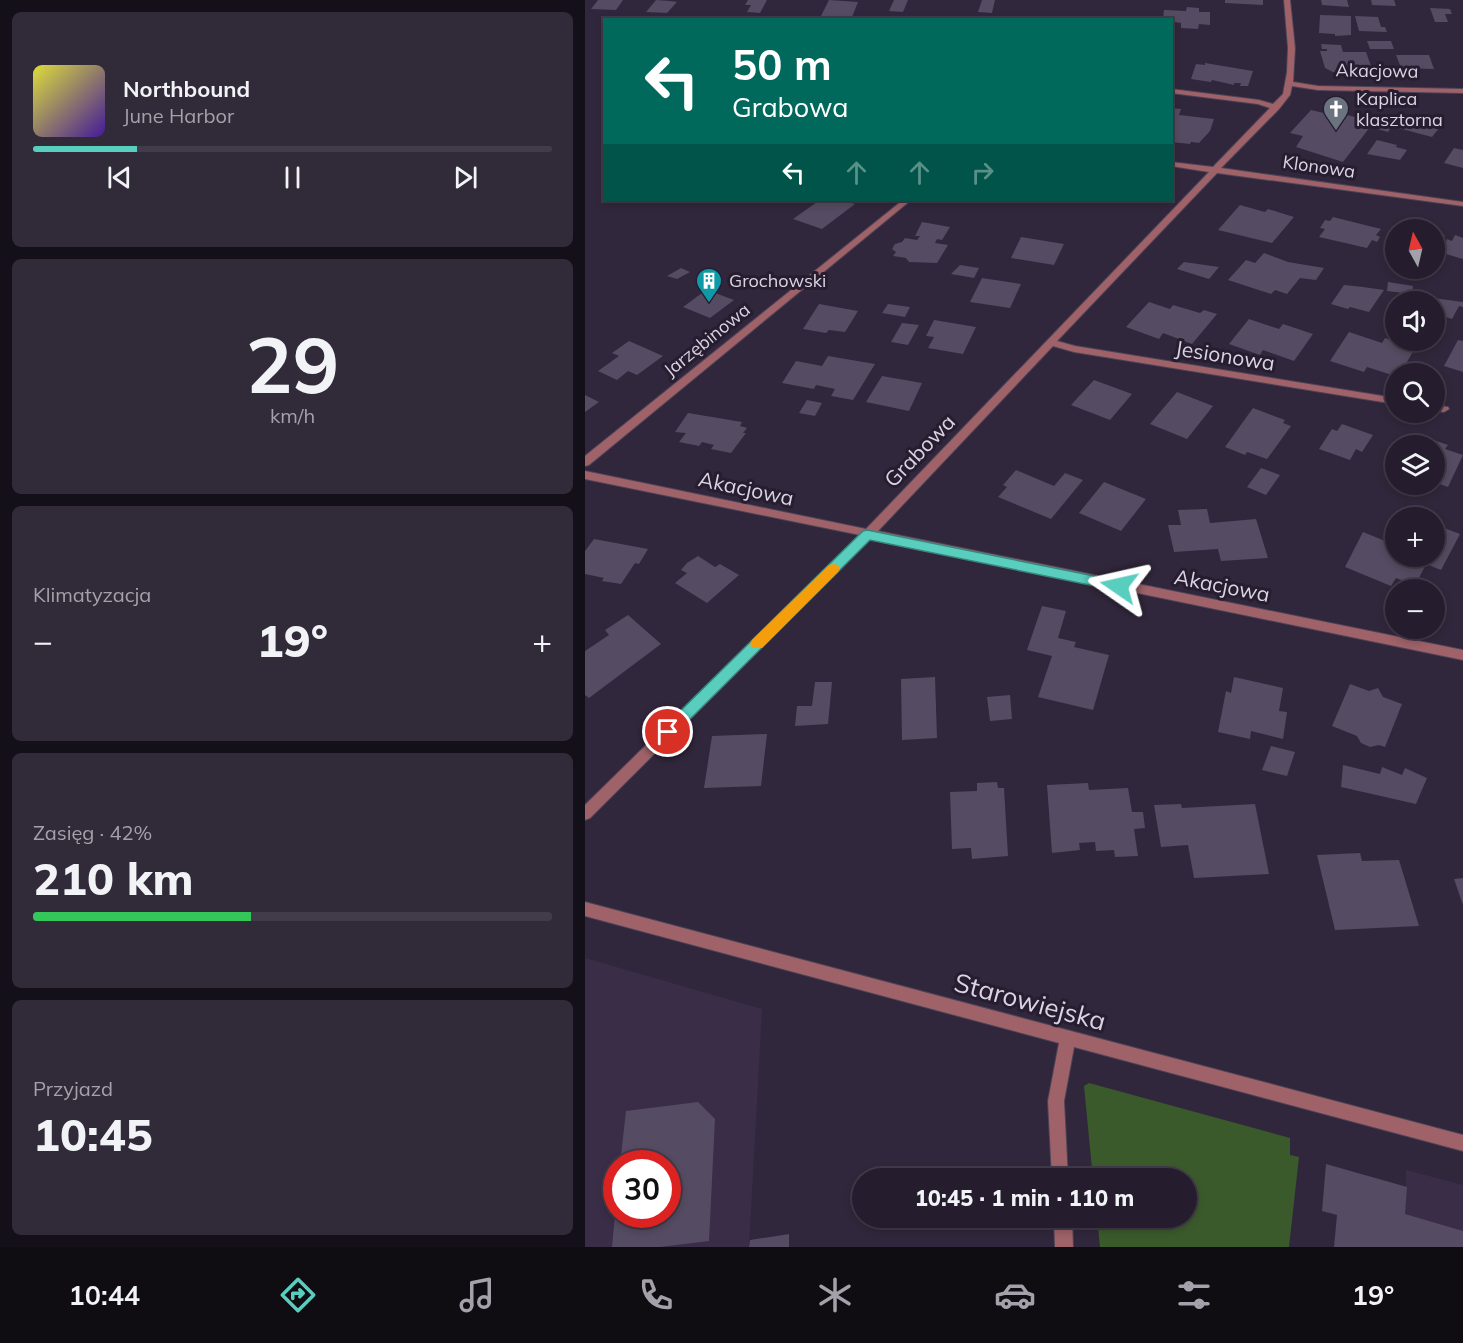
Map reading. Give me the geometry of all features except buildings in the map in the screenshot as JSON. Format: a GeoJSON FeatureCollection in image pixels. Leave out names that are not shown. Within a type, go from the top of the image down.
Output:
{"type":"FeatureCollection","features":[{"type":"Feature","properties":{"kind":"street"},"geometry":{"type":"LineString","coordinates":[[1287,0],[1291,84]]}},
{"type":"Feature","properties":{"kind":"street","name":"Akacjowa"},"geometry":{"type":"LineString","coordinates":[[1291,84],[1318,88],[1463,91]]}},
{"type":"Feature","properties":{"kind":"street","name":"Grabowa"},"geometry":{"type":"LineString","coordinates":[[585,814],[867,535],[1276,107],[1287,95],[1291,84]]}},
{"type":"Feature","properties":{"kind":"street"},"geometry":{"type":"LineString","coordinates":[[1173,91],[1259,102],[1276,107]]}},
{"type":"Feature","properties":{"kind":"street","name":"Klonowa"},"geometry":{"type":"LineString","coordinates":[[1173,164],[1463,204]]}},
{"type":"Feature","properties":{"kind":"street","name":"Jarzębinowa"},"geometry":{"type":"LineString","coordinates":[[585,462],[906,201]]}},
{"type":"Feature","properties":{"kind":"street","name":"Jesionowa"},"geometry":{"type":"LineString","coordinates":[[1051,342],[1074,350],[1385,399]]}},
{"type":"Feature","properties":{"kind":"street","name":"Akacjowa"},"geometry":{"type":"LineString","coordinates":[[585,475],[867,535],[1463,655]]}},
{"type":"Feature","properties":{"kind":"street","name":"Starowiejska"},"geometry":{"type":"LineString","coordinates":[[585,909],[1463,1143]]}},
{"type":"Feature","properties":{"kind":"street"},"geometry":{"type":"LineString","coordinates":[[1060,1168],[1056,1101],[1068,1037]]}},
{"type":"Feature","properties":{"kind":"street"},"geometry":{"type":"LineString","coordinates":[[1063,1228],[1064,1247]]}},
{"type":"Feature","properties":{"kind":"shaded area"},"geometry":{"type":"Polygon","coordinates":[[[585,958],[762,1009],[749,1247],[585,1247],[585,958]]]}},
{"type":"Feature","properties":{"kind":"shaded area"},"geometry":{"type":"Polygon","coordinates":[[[1406,1170],[1463,1185],[1463,1247],[1404,1247],[1406,1170]]]}},
{"type":"Feature","properties":{"kind":"green space"},"geometry":{"type":"Polygon","coordinates":[[[1089,1083],[1290,1138],[1290,1155],[1299,1157],[1289,1247],[1100,1247],[1098,1228],[1197,1228],[1197,1168],[1092,1168],[1084,1086],[1089,1083]]]}},
{"type":"Feature","properties":{"kind":"slow traffic"},"geometry":{"type":"LineString","coordinates":[[757,644],[833,569]]}},
{"type":"Feature","properties":{"kind":"place","name":"Kaplica klasztorna"},"geometry":{"type":"Point","coordinates":[1336,132]}},
{"type":"Feature","properties":{"kind":"place","name":"Grochowski"},"geometry":{"type":"Point","coordinates":[709,304]}},
{"type":"Feature","properties":{"kind":"route"},"geometry":{"type":"LineString","coordinates":[[668,732],[867,535],[1119,586]]}}]}
